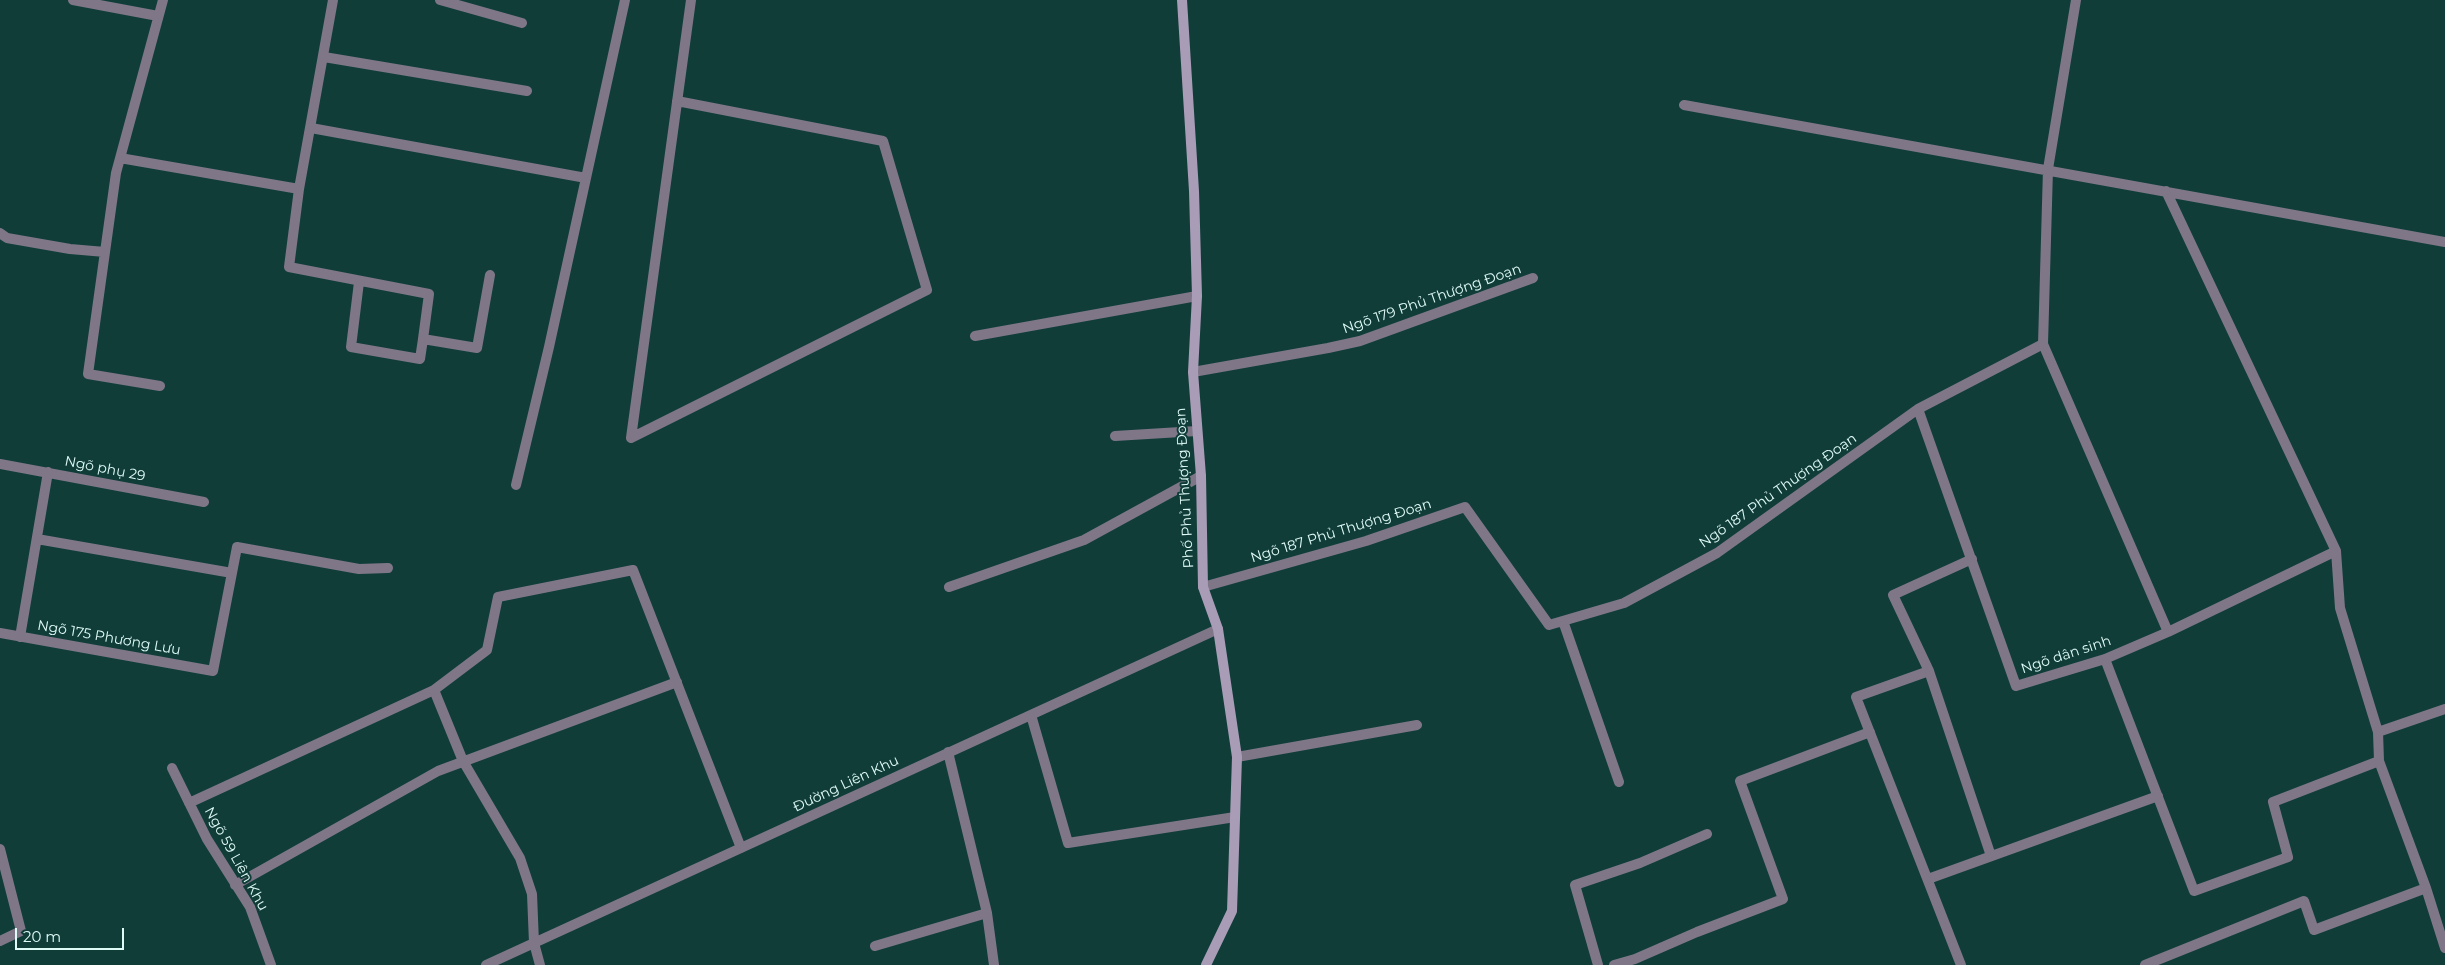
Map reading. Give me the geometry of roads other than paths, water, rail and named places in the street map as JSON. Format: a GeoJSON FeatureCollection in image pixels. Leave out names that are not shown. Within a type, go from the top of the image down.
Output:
{"type":"FeatureCollection","features":[{"type":"Feature","properties":{"kind":"main road","name":"Phố Phủ Thượng Đoạn"},"geometry":{"type":"LineString","coordinates":[[1182,0],[1194,191],[1197,296],[1192,372],[1201,476],[1203,587],[1218,629],[1237,757],[1232,910],[1206,965]]}},
{"type":"Feature","properties":{"kind":"lane"},"geometry":{"type":"LineString","coordinates":[[73,0],[158,16]]}},
{"type":"Feature","properties":{"kind":"lane"},"geometry":{"type":"LineString","coordinates":[[160,386],[88,374],[116,174],[163,0]]}},
{"type":"Feature","properties":{"kind":"lane"},"geometry":{"type":"LineString","coordinates":[[333,0],[300,190],[289,267],[429,294],[420,359],[351,347],[359,282]]}},
{"type":"Feature","properties":{"kind":"lane"},"geometry":{"type":"LineString","coordinates":[[440,0],[522,23]]}},
{"type":"Feature","properties":{"kind":"lane"},"geometry":{"type":"LineString","coordinates":[[516,485],[625,0]]}},
{"type":"Feature","properties":{"kind":"lane"},"geometry":{"type":"LineString","coordinates":[[677,101],[883,141],[927,290],[631,438],[665,188],[677,101],[691,0]]}},
{"type":"Feature","properties":{"kind":"lane"},"geometry":{"type":"LineString","coordinates":[[2076,0],[2048,169],[2043,344],[2168,632]]}},
{"type":"Feature","properties":{"kind":"lane"},"geometry":{"type":"LineString","coordinates":[[324,58],[527,91]]}},
{"type":"Feature","properties":{"kind":"lane"},"geometry":{"type":"LineString","coordinates":[[1684,105],[2048,169],[2445,242]]}},
{"type":"Feature","properties":{"kind":"lane"},"geometry":{"type":"LineString","coordinates":[[311,128],[586,178]]}},
{"type":"Feature","properties":{"kind":"lane"},"geometry":{"type":"LineString","coordinates":[[120,158],[300,190]]}},
{"type":"Feature","properties":{"kind":"lane"},"geometry":{"type":"LineString","coordinates":[[2166,191],[2336,551],[2340,608],[2378,732],[2380,761],[2426,888],[2445,948]]}},
{"type":"Feature","properties":{"kind":"lane"},"geometry":{"type":"LineString","coordinates":[[0,233],[7,238],[105,252]]}},
{"type":"Feature","properties":{"kind":"lane"},"geometry":{"type":"LineString","coordinates":[[424,339],[477,348],[490,275]]}},
{"type":"Feature","properties":{"kind":"lane","name":"Ngõ 179 Phủ Thượng Đoạn"},"geometry":{"type":"LineString","coordinates":[[1192,372],[1328,348],[1360,340],[1533,278]]}},
{"type":"Feature","properties":{"kind":"lane"},"geometry":{"type":"LineString","coordinates":[[975,336],[1197,296]]}},
{"type":"Feature","properties":{"kind":"lane","name":"Ngõ 187 Phủ Thượng Đoạn"},"geometry":{"type":"LineString","coordinates":[[1203,587],[1366,541],[1464,507],[1550,625],[1563,622],[1624,603],[1717,553],[1918,409],[2043,344]]}},
{"type":"Feature","properties":{"kind":"lane","name":"Ngõ dân sinh"},"geometry":{"type":"LineString","coordinates":[[1918,409],[2016,686],[2105,659],[2168,632],[2336,551]]}},
{"type":"Feature","properties":{"kind":"lane"},"geometry":{"type":"LineString","coordinates":[[1115,436],[1197,431]]}},
{"type":"Feature","properties":{"kind":"lane","name":"Ngõ phụ 29"},"geometry":{"type":"LineString","coordinates":[[0,464],[204,502]]}},
{"type":"Feature","properties":{"kind":"lane"},"geometry":{"type":"LineString","coordinates":[[20,637],[48,472]]}},
{"type":"Feature","properties":{"kind":"lane"},"geometry":{"type":"LineString","coordinates":[[949,587],[1084,540],[1201,476]]}},
{"type":"Feature","properties":{"kind":"lane"},"geometry":{"type":"LineString","coordinates":[[37,539],[232,573],[237,546],[359,569],[388,568]]}},
{"type":"Feature","properties":{"kind":"lane"},"geometry":{"type":"LineString","coordinates":[[1972,559],[1893,594],[1929,671],[1991,856]]}},
{"type":"Feature","properties":{"kind":"lane"},"geometry":{"type":"LineString","coordinates":[[190,804],[434,690],[487,650],[498,597],[633,570],[741,848]]}},
{"type":"Feature","properties":{"kind":"lane","name":"Ngõ 175 Phương Lưu"},"geometry":{"type":"LineString","coordinates":[[0,633],[214,671],[232,573]]}},
{"type":"Feature","properties":{"kind":"lane"},"geometry":{"type":"LineString","coordinates":[[1563,622],[1619,782]]}},
{"type":"Feature","properties":{"kind":"lane","name":"Đường Liên Khu"},"geometry":{"type":"LineString","coordinates":[[486,965],[1218,629]]}},
{"type":"Feature","properties":{"kind":"lane"},"geometry":{"type":"LineString","coordinates":[[2105,659],[2194,891],[2288,857],[2273,802],[2380,761]]}},
{"type":"Feature","properties":{"kind":"lane"},"geometry":{"type":"LineString","coordinates":[[1929,671],[1856,697],[1961,965]]}},
{"type":"Feature","properties":{"kind":"lane"},"geometry":{"type":"LineString","coordinates":[[235,884],[438,770],[677,682]]}},
{"type":"Feature","properties":{"kind":"lane"},"geometry":{"type":"LineString","coordinates":[[434,690],[464,761],[520,858],[532,894],[534,943],[540,965]]}},
{"type":"Feature","properties":{"kind":"lane"},"geometry":{"type":"LineString","coordinates":[[2378,732],[2445,709]]}},
{"type":"Feature","properties":{"kind":"lane"},"geometry":{"type":"LineString","coordinates":[[1031,714],[1068,843],[1235,817]]}},
{"type":"Feature","properties":{"kind":"lane"},"geometry":{"type":"LineString","coordinates":[[1237,757],[1417,726]]}},
{"type":"Feature","properties":{"kind":"lane"},"geometry":{"type":"LineString","coordinates":[[1614,965],[1636,962],[1697,932],[1783,899],[1740,781],[1870,732]]}},
{"type":"Feature","properties":{"kind":"lane"},"geometry":{"type":"LineString","coordinates":[[948,752],[987,913],[994,965]]}},
{"type":"Feature","properties":{"kind":"lane","name":"Ngõ 59 Liên Khu"},"geometry":{"type":"LineString","coordinates":[[172,768],[207,839],[250,907],[271,965]]}},
{"type":"Feature","properties":{"kind":"lane"},"geometry":{"type":"LineString","coordinates":[[1928,879],[2158,796]]}},
{"type":"Feature","properties":{"kind":"lane"},"geometry":{"type":"LineString","coordinates":[[1598,965],[1574,885],[1640,863],[1707,834]]}},
{"type":"Feature","properties":{"kind":"lane"},"geometry":{"type":"LineString","coordinates":[[0,849],[21,931],[0,941]]}},
{"type":"Feature","properties":{"kind":"lane"},"geometry":{"type":"LineString","coordinates":[[2145,965],[2160,962],[2304,901],[2314,930],[2426,888]]}},
{"type":"Feature","properties":{"kind":"lane"},"geometry":{"type":"LineString","coordinates":[[875,946],[987,913]]}}]}
